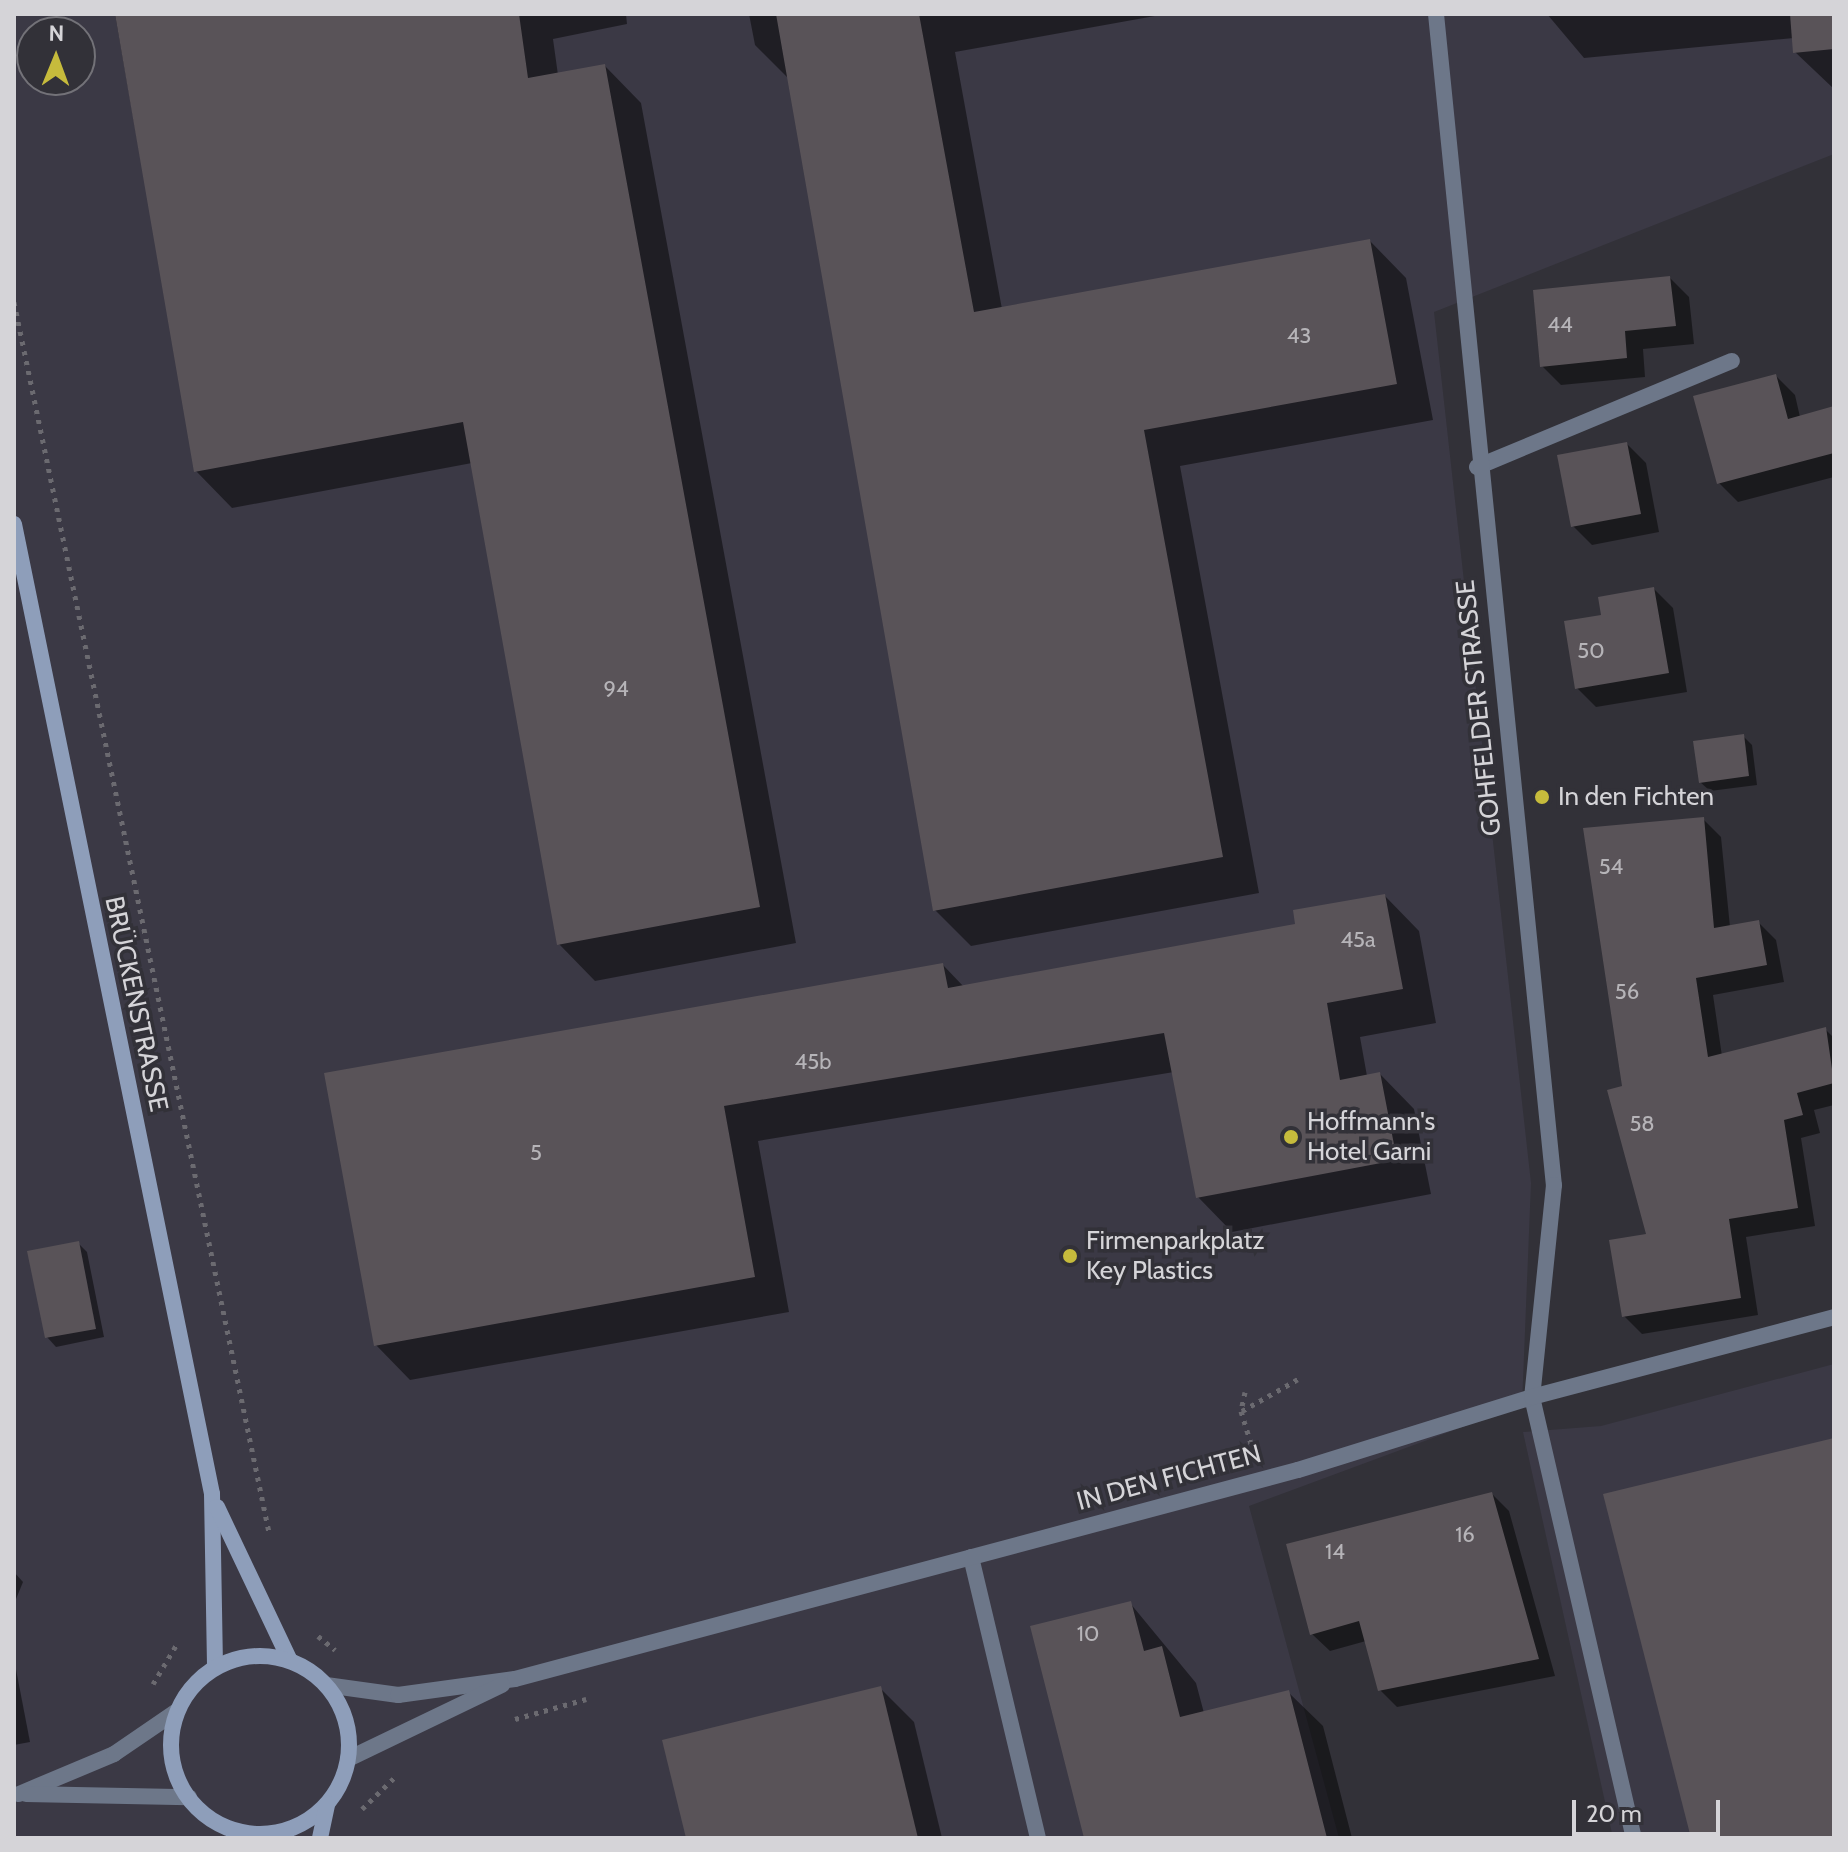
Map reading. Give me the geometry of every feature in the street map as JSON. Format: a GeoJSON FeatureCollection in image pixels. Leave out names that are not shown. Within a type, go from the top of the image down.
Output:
{"type":"FeatureCollection","features":[{"type":"Feature","properties":{"kind":"main road","name":"BRÜCKENSTRASSE"},"geometry":{"type":"LineString","coordinates":[[14,524],[212,1494],[215,1667]]}},
{"type":"Feature","properties":{"kind":"main road","name":"BRÜCKENSTRASSE"},"geometry":{"type":"LineString","coordinates":[[212,1494],[290,1661]]}},
{"type":"Feature","properties":{"kind":"main road"},"geometry":{"type":"LineString","coordinates":[[320,1838],[327,1804],[348,1759],[341,1707],[326,1685],[290,1661],[239,1658],[215,1667],[177,1711],[172,1756],[189,1797],[234,1833],[283,1830],[327,1804]]}},
{"type":"Feature","properties":{"kind":"street","name":"GOHFELDER STRASSE"},"geometry":{"type":"LineString","coordinates":[[1436,14],[1477,467],[1554,1185],[1532,1397],[1634,1838]]}},
{"type":"Feature","properties":{"kind":"street"},"geometry":{"type":"LineString","coordinates":[[1477,467],[1732,361]]}},
{"type":"Feature","properties":{"kind":"street","name":"IN DEN FICHTEN"},"geometry":{"type":"LineString","coordinates":[[326,1685],[398,1695],[515,1679],[1262,1478],[1532,1397],[1834,1317]]}},
{"type":"Feature","properties":{"kind":"street"},"geometry":{"type":"LineString","coordinates":[[971,1557],[1038,1838]]}},
{"type":"Feature","properties":{"kind":"street","name":"IN DEN FICHTEN"},"geometry":{"type":"LineString","coordinates":[[348,1759],[515,1679]]}},
{"type":"Feature","properties":{"kind":"street"},"geometry":{"type":"LineString","coordinates":[[16,1794],[114,1754],[177,1711]]}},
{"type":"Feature","properties":{"kind":"street"},"geometry":{"type":"LineString","coordinates":[[16,1794],[189,1797]]}},
{"type":"Feature","properties":{"kind":"path"},"geometry":{"type":"LineString","coordinates":[[14,302],[272,1543]]}},
{"type":"Feature","properties":{"kind":"path"},"geometry":{"type":"LineString","coordinates":[[1241,1411],[1298,1379]]}},
{"type":"Feature","properties":{"kind":"path"},"geometry":{"type":"LineString","coordinates":[[1245,1392],[1241,1411],[1262,1478]]}},
{"type":"Feature","properties":{"kind":"path"},"geometry":{"type":"LineString","coordinates":[[142,1698],[171,1662],[183,1627]]}},
{"type":"Feature","properties":{"kind":"path"},"geometry":{"type":"LineString","coordinates":[[309,1630],[348,1655]]}},
{"type":"Feature","properties":{"kind":"path"},"geometry":{"type":"LineString","coordinates":[[354,1817],[404,1770]]}},
{"type":"Feature","properties":{"kind":"shaded area"},"geometry":{"type":"Polygon","coordinates":[[[14,14],[1834,14],[1834,154],[1434,312],[1531,1183],[1522,1405],[1249,1506],[1339,1838],[14,1838],[14,14]]]}},
{"type":"Feature","properties":{"kind":"shaded area"},"geometry":{"type":"Polygon","coordinates":[[[1834,1364],[1834,1838],[1613,1838],[1523,1432],[1601,1426],[1834,1364]]]}},
{"type":"Feature","properties":{"kind":"building"},"geometry":{"type":"Polygon","coordinates":[[[115,14],[519,14],[528,78],[605,64],[760,907],[557,945],[463,422],[194,472],[115,14]]]}},
{"type":"Feature","properties":{"kind":"building"},"geometry":{"type":"Polygon","coordinates":[[[776,14],[919,14],[974,312],[1370,239],[1397,384],[1144,430],[1223,857],[933,911],[776,14]]]}},
{"type":"Feature","properties":{"kind":"building"},"geometry":{"type":"Polygon","coordinates":[[[1790,14],[1834,14],[1834,49],[1793,53],[1790,14]]]}},
{"type":"Feature","properties":{"kind":"building"},"geometry":{"type":"Polygon","coordinates":[[[1670,276],[1676,326],[1625,331],[1627,358],[1540,367],[1533,290],[1670,276]]]}},
{"type":"Feature","properties":{"kind":"building"},"geometry":{"type":"Polygon","coordinates":[[[1776,374],[1788,419],[1834,406],[1834,453],[1717,484],[1693,396],[1776,374]]]}},
{"type":"Feature","properties":{"kind":"building"},"geometry":{"type":"Polygon","coordinates":[[[1627,442],[1641,514],[1571,527],[1557,455],[1627,442]]]}},
{"type":"Feature","properties":{"kind":"building"},"geometry":{"type":"Polygon","coordinates":[[[1654,587],[1669,673],[1575,689],[1564,621],[1601,615],[1598,597],[1654,587]]]}},
{"type":"Feature","properties":{"kind":"building"},"geometry":{"type":"Polygon","coordinates":[[[1744,734],[1749,776],[1699,783],[1693,741],[1744,734]]]}},
{"type":"Feature","properties":{"kind":"building"},"geometry":{"type":"Polygon","coordinates":[[[1704,817],[1714,928],[1759,920],[1767,965],[1696,978],[1708,1057],[1826,1027],[1834,1083],[1797,1093],[1803,1115],[1784,1120],[1798,1208],[1729,1219],[1741,1298],[1622,1317],[1609,1240],[1646,1234],[1607,1090],[1622,1086],[1583,828],[1704,817]]]}},
{"type":"Feature","properties":{"kind":"building"},"geometry":{"type":"Polygon","coordinates":[[[1385,894],[1403,989],[1327,1003],[1340,1080],[1380,1072],[1397,1160],[1196,1198],[1164,1033],[724,1106],[755,1277],[374,1346],[324,1073],[943,963],[948,988],[1295,924],[1293,910],[1385,894]]]}},
{"type":"Feature","properties":{"kind":"building"},"geometry":{"type":"Polygon","coordinates":[[[79,1241],[96,1329],[45,1338],[27,1251],[79,1241]]]}},
{"type":"Feature","properties":{"kind":"building"},"geometry":{"type":"Polygon","coordinates":[[[1834,1438],[1834,1838],[1691,1838],[1603,1494],[1834,1438]]]}},
{"type":"Feature","properties":{"kind":"building"},"geometry":{"type":"Polygon","coordinates":[[[1492,1492],[1539,1659],[1378,1691],[1359,1621],[1310,1635],[1286,1544],[1492,1492]]]}},
{"type":"Feature","properties":{"kind":"building"},"geometry":{"type":"Polygon","coordinates":[[[1131,1601],[1144,1651],[1162,1646],[1180,1717],[1289,1690],[1327,1838],[1084,1838],[1030,1626],[1131,1601]]]}},
{"type":"Feature","properties":{"kind":"building"},"geometry":{"type":"Polygon","coordinates":[[[881,1686],[918,1838],[686,1838],[662,1740],[881,1686]]]}},
{"type":"Feature","properties":{"kind":"place","name":"In den Fichten"},"geometry":{"type":"Point","coordinates":[1542,797]}},
{"type":"Feature","properties":{"kind":"place","name":"Hoffmann's Hotel Garni"},"geometry":{"type":"Point","coordinates":[1291,1137]}},
{"type":"Feature","properties":{"kind":"place","name":"Firmenparkplatz Key Plastics"},"geometry":{"type":"Point","coordinates":[1070,1256]}}]}
